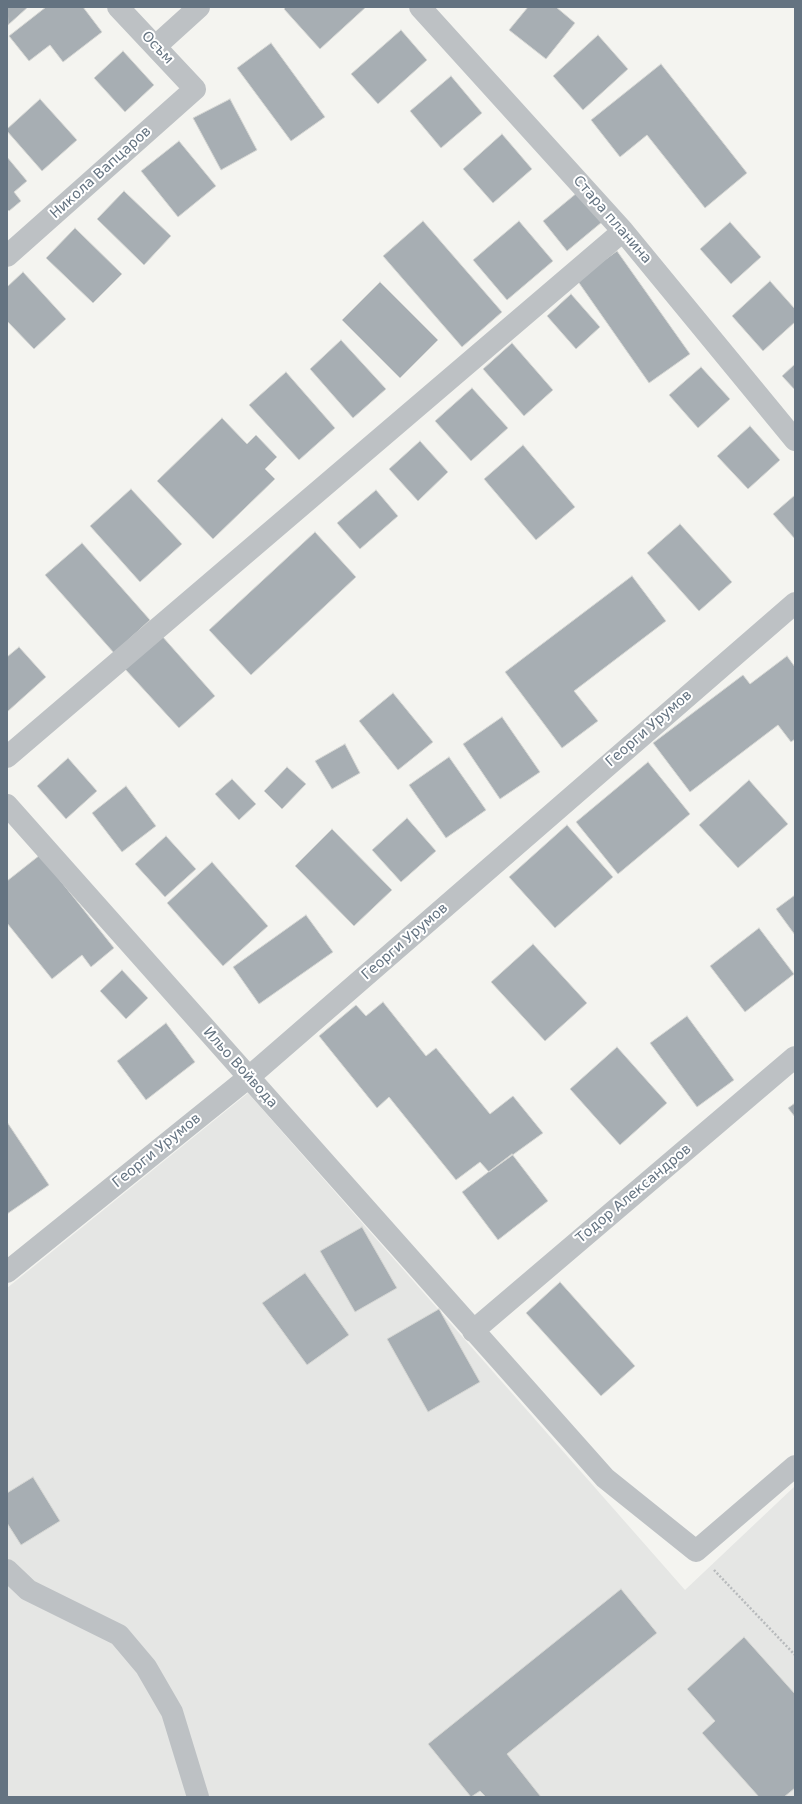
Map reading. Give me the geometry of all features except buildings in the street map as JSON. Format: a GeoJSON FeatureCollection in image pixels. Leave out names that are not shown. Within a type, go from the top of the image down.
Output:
{"type":"FeatureCollection","features":[{"type":"Feature","properties":{"kind":"street","name":"Осъм"},"geometry":{"type":"LineString","coordinates":[[118,7],[195,89]]}},
{"type":"Feature","properties":{"kind":"street"},"geometry":{"type":"LineString","coordinates":[[156,46],[199,7]]}},
{"type":"Feature","properties":{"kind":"street","name":"Стара планина"},"geometry":{"type":"LineString","coordinates":[[420,7],[623,231],[795,440]]}},
{"type":"Feature","properties":{"kind":"street","name":"Никола Вапцаров"},"geometry":{"type":"LineString","coordinates":[[7,256],[195,89]]}},
{"type":"Feature","properties":{"kind":"street"},"geometry":{"type":"LineString","coordinates":[[7,757],[623,231]]}},
{"type":"Feature","properties":{"kind":"street","name":"Георги Урумов"},"geometry":{"type":"LineString","coordinates":[[7,1272],[249,1077],[795,603]]}},
{"type":"Feature","properties":{"kind":"street","name":"Ильо Войвода"},"geometry":{"type":"LineString","coordinates":[[7,805],[605,1478],[696,1551]]}},
{"type":"Feature","properties":{"kind":"street","name":"Тодор Александров"},"geometry":{"type":"LineString","coordinates":[[473,1330],[795,1057]]}},
{"type":"Feature","properties":{"kind":"street"},"geometry":{"type":"LineString","coordinates":[[696,1551],[795,1466]]}},
{"type":"Feature","properties":{"kind":"street"},"geometry":{"type":"LineString","coordinates":[[7,1570],[28,1590],[119,1635],[124,1640],[146,1667],[172,1712],[198,1797]]}},
{"type":"Feature","properties":{"kind":"path"},"geometry":{"type":"LineString","coordinates":[[696,1551],[795,1655]]}},
{"type":"Feature","properties":{"kind":"shaded area"},"geometry":{"type":"Polygon","coordinates":[[[248,1093],[685,1590],[795,1486],[795,1797],[7,1797],[7,1288],[248,1093]]]}}]}
